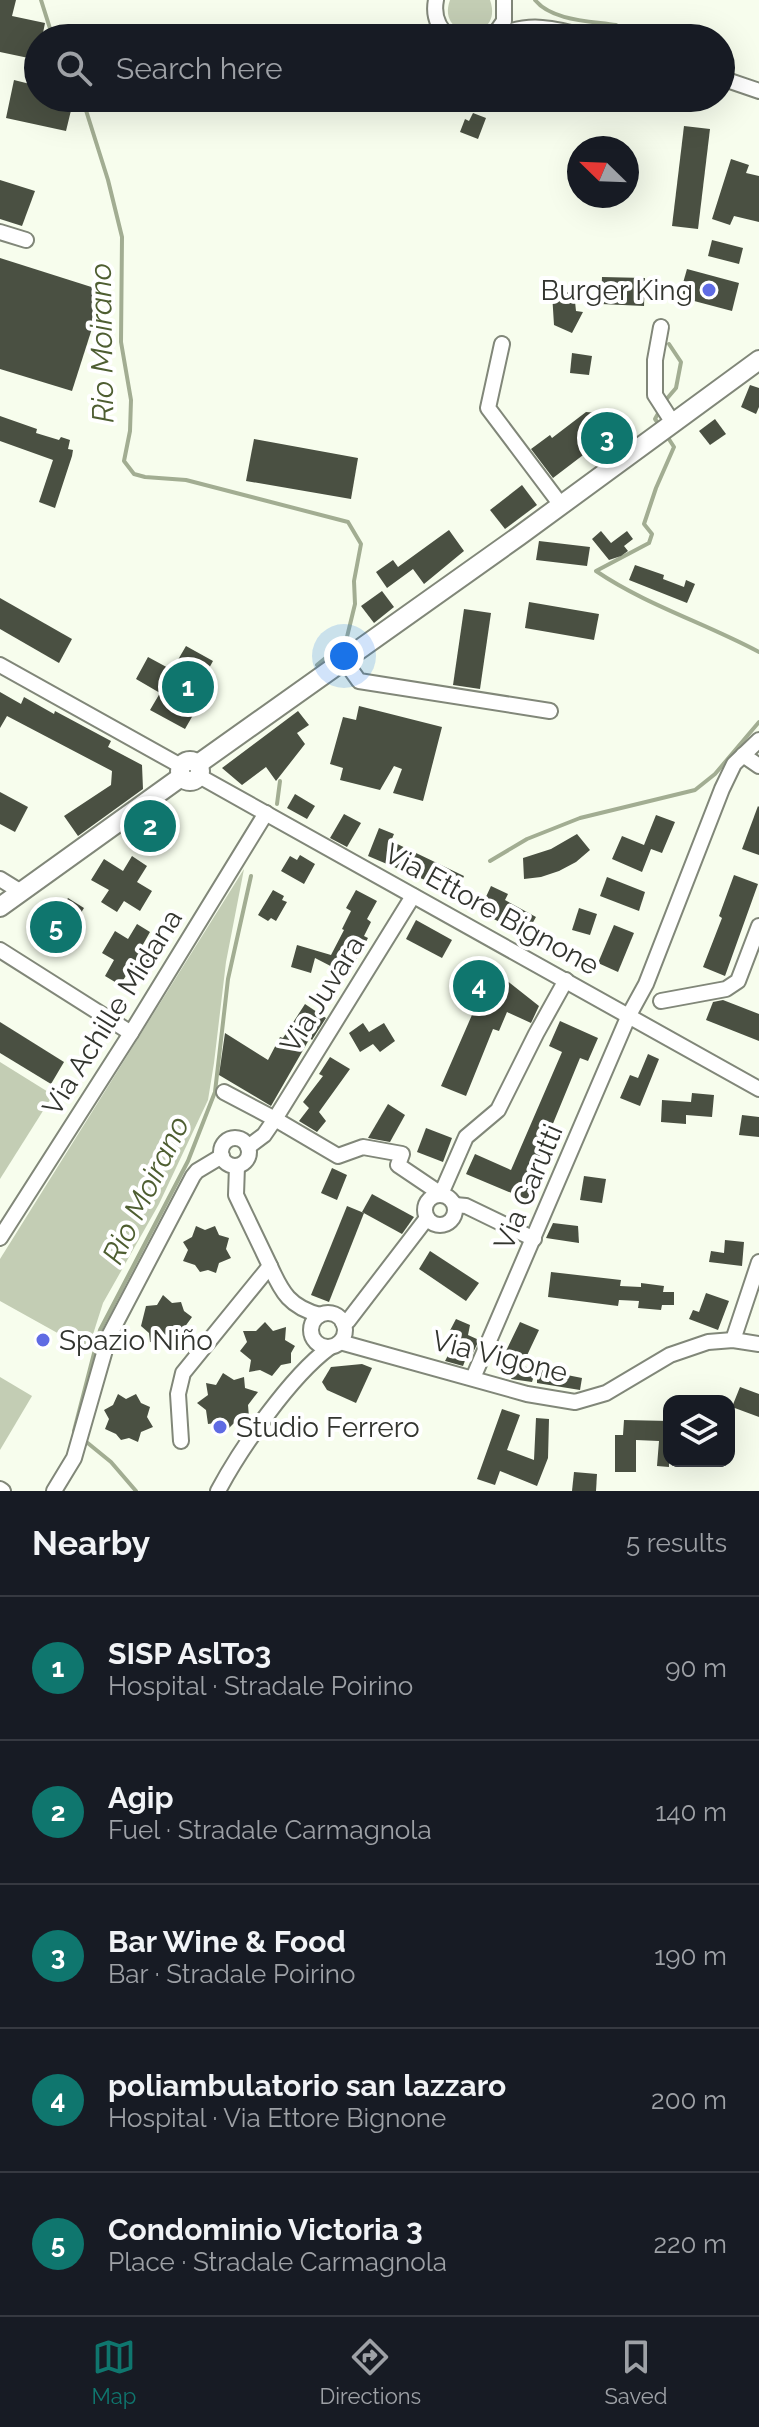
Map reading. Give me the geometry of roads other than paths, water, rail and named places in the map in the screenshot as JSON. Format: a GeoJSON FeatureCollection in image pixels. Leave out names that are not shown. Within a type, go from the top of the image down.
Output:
{"type":"FeatureCollection","features":[{"type":"Feature","properties":{"kind":"main road"},"geometry":{"type":"LineString","coordinates":[[0,907],[759,360]]}},
{"type":"Feature","properties":{"kind":"street"},"geometry":{"type":"LineString","coordinates":[[436,0],[438,24]]}},
{"type":"Feature","properties":{"kind":"street"},"geometry":{"type":"LineString","coordinates":[[505,0],[532,24]]}},
{"type":"Feature","properties":{"kind":"street"},"geometry":{"type":"LineString","coordinates":[[502,24],[505,0]]}},
{"type":"Feature","properties":{"kind":"street"},"geometry":{"type":"LineString","coordinates":[[735,83],[759,91]]}},
{"type":"Feature","properties":{"kind":"street"},"geometry":{"type":"LineString","coordinates":[[0,232],[26,240]]}},
{"type":"Feature","properties":{"kind":"street"},"geometry":{"type":"LineString","coordinates":[[661,327],[655,360],[655,395],[665,426]]}},
{"type":"Feature","properties":{"kind":"street"},"geometry":{"type":"LineString","coordinates":[[502,344],[488,408],[561,505]]}},
{"type":"Feature","properties":{"kind":"street"},"geometry":{"type":"LineString","coordinates":[[344,660],[359,681],[550,711]]}},
{"type":"Feature","properties":{"kind":"street","name":"Via Ettore Bignone"},"geometry":{"type":"LineString","coordinates":[[0,665],[759,1089]]}},
{"type":"Feature","properties":{"kind":"street","name":"Via Carutti"},"geometry":{"type":"LineString","coordinates":[[473,1378],[629,1015],[646,984],[722,789],[734,764],[759,740]]}},
{"type":"Feature","properties":{"kind":"street"},"geometry":{"type":"LineString","coordinates":[[743,755],[759,766]]}},
{"type":"Feature","properties":{"kind":"street","name":"Via Achille Midana"},"geometry":{"type":"LineString","coordinates":[[0,1238],[266,813]]}},
{"type":"Feature","properties":{"kind":"street"},"geometry":{"type":"LineString","coordinates":[[0,879],[21,892]]}},
{"type":"Feature","properties":{"kind":"street","name":"Via Juvara"},"geometry":{"type":"LineString","coordinates":[[248,1147],[264,1135],[275,1119],[413,896]]}},
{"type":"Feature","properties":{"kind":"street"},"geometry":{"type":"LineString","coordinates":[[661,1001],[726,989],[738,981],[759,926]]}},
{"type":"Feature","properties":{"kind":"street"},"geometry":{"type":"LineString","coordinates":[[0,950],[131,1033]]}},
{"type":"Feature","properties":{"kind":"street"},"geometry":{"type":"LineString","coordinates":[[224,1092],[338,1156],[363,1147],[402,1154],[398,1165],[441,1194],[450,1197],[455,1205],[453,1219],[444,1224],[435,1224],[427,1218],[425,1209],[428,1200],[441,1194],[466,1137],[498,1110],[566,980]]}},
{"type":"Feature","properties":{"kind":"street"},"geometry":{"type":"LineString","coordinates":[[233,1138],[242,1140],[248,1147],[247,1159],[237,1166],[227,1164],[222,1156],[224,1143],[233,1138]]}},
{"type":"Feature","properties":{"kind":"street"},"geometry":{"type":"LineString","coordinates":[[54,1491],[74,1458],[102,1356],[117,1318],[193,1176],[222,1156]]}},
{"type":"Feature","properties":{"kind":"street"},"geometry":{"type":"LineString","coordinates":[[218,1491],[240,1452],[308,1366],[328,1344],[345,1333],[340,1318],[331,1313],[314,1316],[282,1292],[236,1195],[237,1166]]}},
{"type":"Feature","properties":{"kind":"street"},"geometry":{"type":"LineString","coordinates":[[455,1205],[466,1206],[534,1239]]}},
{"type":"Feature","properties":{"kind":"street"},"geometry":{"type":"LineString","coordinates":[[343,1323],[348,1321],[427,1218]]}},
{"type":"Feature","properties":{"kind":"street"},"geometry":{"type":"LineString","coordinates":[[733,1340],[759,1262]]}},
{"type":"Feature","properties":{"kind":"street"},"geometry":{"type":"LineString","coordinates":[[181,1441],[178,1394],[186,1366],[270,1266]]}},
{"type":"Feature","properties":{"kind":"street"},"geometry":{"type":"LineString","coordinates":[[314,1316],[311,1332],[328,1344]]}},
{"type":"Feature","properties":{"kind":"street","name":"Via Vigone"},"geometry":{"type":"LineString","coordinates":[[328,1344],[527,1394],[575,1402],[606,1393],[670,1355],[708,1342],[733,1340],[759,1344]]}},
{"type":"Feature","properties":{"kind":"waterway","name":"Rio Moirano"},"geometry":{"type":"LineString","coordinates":[[41,0],[49,24]]}},
{"type":"Feature","properties":{"kind":"waterway","name":"Rio Moirano"},"geometry":{"type":"LineString","coordinates":[[535,0],[542,7],[562,16],[608,24]]}},
{"type":"Feature","properties":{"kind":"waterway","name":"Rio Moirano"},"geometry":{"type":"LineString","coordinates":[[87,112],[122,237],[121,342],[131,400],[130,431],[124,461],[134,474],[145,477],[186,480],[348,522],[361,544],[354,581],[355,604],[346,641],[317,665]]}},
{"type":"Feature","properties":{"kind":"waterway","name":"Rio Moirano"},"geometry":{"type":"LineString","coordinates":[[664,402],[676,388],[681,362],[669,344]]}},
{"type":"Feature","properties":{"kind":"waterway","name":"Rio Moirano"},"geometry":{"type":"LineString","coordinates":[[660,410],[655,419],[660,426]]}},
{"type":"Feature","properties":{"kind":"waterway","name":"Rio Moirano"},"geometry":{"type":"LineString","coordinates":[[665,433],[674,447],[644,524],[652,534],[649,543],[596,571],[635,594],[759,652]]}},
{"type":"Feature","properties":{"kind":"waterway"},"geometry":{"type":"LineString","coordinates":[[490,861],[527,839],[580,818],[695,790],[715,774],[759,722]]}},
{"type":"Feature","properties":{"kind":"waterway"},"geometry":{"type":"LineString","coordinates":[[277,804],[280,781]]}},
{"type":"Feature","properties":{"kind":"waterway","name":"Rio Moirano"},"geometry":{"type":"LineString","coordinates":[[77,1434],[74,1431],[100,1330],[188,1161],[215,1092],[228,979],[251,876]]}},
{"type":"Feature","properties":{"kind":"waterway","name":"Rio Moirano"},"geometry":{"type":"LineString","coordinates":[[84,1440],[111,1462],[136,1491]]}},
{"type":"Feature","properties":{"kind":"place","name":"Burger King"},"geometry":{"type":"Point","coordinates":[709,290]}},
{"type":"Feature","properties":{"kind":"place","name":"Bar Wine & Food"},"geometry":{"type":"Point","coordinates":[607,438]}},
{"type":"Feature","properties":{"kind":"place","name":"SISP AslTo3"},"geometry":{"type":"Point","coordinates":[188,687]}},
{"type":"Feature","properties":{"kind":"place","name":"Agip"},"geometry":{"type":"Point","coordinates":[150,826]}},
{"type":"Feature","properties":{"kind":"place","name":"Condominio Victoria 3"},"geometry":{"type":"Point","coordinates":[56,927]}},
{"type":"Feature","properties":{"kind":"place","name":"poliambulatorio san lazzaro"},"geometry":{"type":"Point","coordinates":[479,986]}},
{"type":"Feature","properties":{"kind":"place","name":"Spazio Niño"},"geometry":{"type":"Point","coordinates":[43,1340]}},
{"type":"Feature","properties":{"kind":"place","name":"Studio Ferrero"},"geometry":{"type":"Point","coordinates":[220,1427]}}]}
